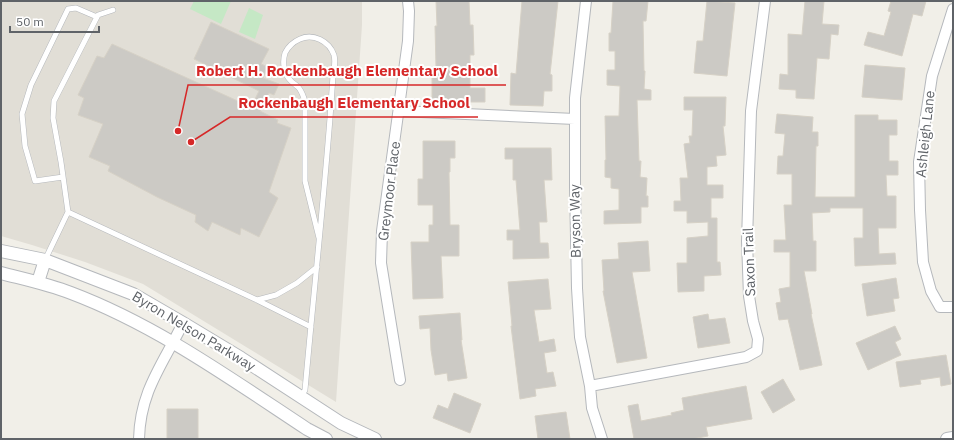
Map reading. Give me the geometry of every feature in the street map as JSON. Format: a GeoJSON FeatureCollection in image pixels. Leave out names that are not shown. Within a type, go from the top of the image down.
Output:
{"type":"FeatureCollection","features":[{"type":"Feature","properties":{"kind":"street","name":"Greymoor Place"},"geometry":{"type":"LineString","coordinates":[[400,380],[381,263],[382,231],[408,41],[408,1]]}},
{"type":"Feature","properties":{"kind":"street","name":"Bryson Way"},"geometry":{"type":"LineString","coordinates":[[586,1],[575,98],[576,288],[580,337],[590,386],[592,408],[602,439]]}},
{"type":"Feature","properties":{"kind":"street","name":"Saxon Trail"},"geometry":{"type":"LineString","coordinates":[[590,386],[746,357],[757,351],[758,340],[749,296],[747,241],[751,111],[765,1]]}},
{"type":"Feature","properties":{"kind":"street","name":"Ashleigh Lane"},"geometry":{"type":"LineString","coordinates":[[953,9],[932,76],[919,162],[923,262],[930,291],[940,307],[953,307]]}},
{"type":"Feature","properties":{"kind":"street"},"geometry":{"type":"LineString","coordinates":[[399,111],[575,119]]}},
{"type":"Feature","properties":{"kind":"street","name":"Byron Nelson Parkway"},"geometry":{"type":"LineString","coordinates":[[1,251],[45,260],[133,294],[241,358],[341,423],[375,439]]}},
{"type":"Feature","properties":{"kind":"street"},"geometry":{"type":"LineString","coordinates":[[38,282],[45,260]]}},
{"type":"Feature","properties":{"kind":"street","name":"Byron Nelson Parkway"},"geometry":{"type":"LineString","coordinates":[[1,273],[38,282],[71,293],[121,315],[174,342],[307,429],[326,439]]}},
{"type":"Feature","properties":{"kind":"street"},"geometry":{"type":"LineString","coordinates":[[140,439],[140,423],[145,401],[154,377],[183,323]]}},
{"type":"Feature","properties":{"kind":"street"},"geometry":{"type":"LineString","coordinates":[[947,439],[953,438]]}},
{"type":"Feature","properties":{"kind":"lane"},"geometry":{"type":"LineString","coordinates":[[63,177],[35,181],[25,146],[22,114],[31,85],[68,9],[76,8],[97,17]]}},
{"type":"Feature","properties":{"kind":"lane"},"geometry":{"type":"LineString","coordinates":[[45,260],[68,212],[53,118],[54,101],[98,15],[113,10]]}},
{"type":"Feature","properties":{"kind":"lane"},"geometry":{"type":"LineString","coordinates":[[301,398],[305,390],[319,238],[333,76],[335,64],[334,55],[331,48],[318,38],[309,37],[301,38],[288,48],[284,56],[283,65],[286,74],[291,81],[298,86],[305,100],[305,181],[319,238]]}},
{"type":"Feature","properties":{"kind":"lane"},"geometry":{"type":"LineString","coordinates":[[68,212],[257,300],[311,327]]}},
{"type":"Feature","properties":{"kind":"lane"},"geometry":{"type":"LineString","coordinates":[[257,300],[276,296],[297,283],[316,267]]}},
{"type":"Feature","properties":{"kind":"shaded area"},"geometry":{"type":"Polygon","coordinates":[[[1,1],[362,1],[362,25],[336,402],[143,284],[85,262],[1,236],[1,1]]]}},
{"type":"Feature","properties":{"kind":"green space"},"geometry":{"type":"Polygon","coordinates":[[[194,1],[231,1],[221,24],[190,9],[194,1]]]}},
{"type":"Feature","properties":{"kind":"green space"},"geometry":{"type":"Polygon","coordinates":[[[249,8],[263,15],[255,39],[239,32],[249,8]]]}},
{"type":"Feature","properties":{"kind":"building"},"geometry":{"type":"Polygon","coordinates":[[[436,1],[469,1],[470,25],[473,25],[474,55],[470,55],[470,88],[485,88],[485,102],[432,102],[432,67],[436,67],[436,1]]]}},
{"type":"Feature","properties":{"kind":"building"},"geometry":{"type":"Polygon","coordinates":[[[522,1],[558,1],[550,74],[552,75],[552,91],[544,91],[543,106],[510,105],[511,73],[516,74],[522,1]]]}},
{"type":"Feature","properties":{"kind":"building"},"geometry":{"type":"Polygon","coordinates":[[[613,1],[648,1],[646,21],[643,21],[645,71],[644,89],[651,90],[651,100],[637,100],[639,161],[641,161],[640,177],[647,178],[646,196],[648,196],[648,207],[641,207],[641,223],[604,224],[604,211],[619,210],[619,189],[611,188],[611,178],[605,177],[605,116],[619,116],[620,86],[607,85],[607,70],[615,70],[615,51],[609,51],[609,33],[611,33],[613,1]]]}},
{"type":"Feature","properties":{"kind":"building"},"geometry":{"type":"Polygon","coordinates":[[[707,1],[735,3],[727,76],[694,73],[697,41],[703,41],[707,1]]]}},
{"type":"Feature","properties":{"kind":"building"},"geometry":{"type":"Polygon","coordinates":[[[805,1],[824,1],[822,24],[839,25],[838,35],[831,34],[829,59],[817,58],[814,99],[796,98],[796,90],[779,89],[780,74],[788,75],[788,34],[802,35],[805,1]]]}},
{"type":"Feature","properties":{"kind":"building"},"geometry":{"type":"Polygon","coordinates":[[[891,1],[926,1],[922,16],[913,14],[902,56],[864,45],[868,32],[884,36],[891,12],[888,11],[891,1]]]}},
{"type":"Feature","properties":{"kind":"building"},"geometry":{"type":"Polygon","coordinates":[[[211,22],[269,49],[261,64],[268,67],[263,78],[279,84],[274,95],[269,93],[260,111],[278,120],[277,123],[291,128],[269,192],[278,198],[259,237],[241,228],[240,235],[212,222],[208,231],[195,222],[196,215],[157,197],[108,171],[110,166],[89,157],[103,124],[78,115],[84,98],[78,95],[97,56],[104,58],[112,44],[251,107],[259,91],[194,59],[211,22]]]}},
{"type":"Feature","properties":{"kind":"building"},"geometry":{"type":"Polygon","coordinates":[[[865,65],[905,68],[902,100],[862,97],[865,65]]]}},
{"type":"Feature","properties":{"kind":"building"},"geometry":{"type":"Polygon","coordinates":[[[684,97],[726,97],[725,126],[723,126],[726,155],[716,156],[717,166],[707,167],[707,185],[723,185],[723,198],[711,198],[711,218],[717,218],[717,262],[720,262],[721,275],[704,276],[704,291],[678,292],[677,263],[687,263],[687,238],[708,236],[708,222],[687,223],[687,211],[674,211],[674,201],[681,201],[680,178],[688,178],[684,144],[690,143],[689,136],[692,136],[693,110],[684,110],[684,97]]]}},
{"type":"Feature","properties":{"kind":"building"},"geometry":{"type":"Polygon","coordinates":[[[777,114],[813,117],[812,132],[818,132],[818,146],[816,146],[815,197],[855,197],[855,115],[878,115],[878,120],[897,120],[897,135],[889,135],[889,161],[898,161],[898,175],[886,175],[887,196],[896,196],[896,228],[878,228],[879,254],[895,253],[896,264],[855,266],[854,238],[863,238],[863,208],[830,208],[830,212],[812,213],[813,241],[816,241],[816,271],[804,271],[811,314],[822,365],[800,370],[788,319],[779,320],[776,303],[781,302],[779,289],[790,287],[790,252],[774,252],[774,240],[786,240],[784,205],[792,205],[792,174],[777,174],[778,156],[783,156],[785,134],[775,133],[777,114]]]}},
{"type":"Feature","properties":{"kind":"building"},"geometry":{"type":"Polygon","coordinates":[[[423,141],[455,141],[455,158],[450,158],[449,172],[450,225],[459,225],[459,256],[441,256],[443,298],[413,299],[411,242],[429,242],[429,225],[433,225],[433,205],[418,205],[418,179],[423,179],[423,141]]]}},
{"type":"Feature","properties":{"kind":"building"},"geometry":{"type":"Polygon","coordinates":[[[505,148],[551,148],[552,180],[544,180],[547,222],[539,222],[540,243],[548,243],[549,258],[513,259],[513,240],[507,240],[507,230],[520,230],[516,180],[513,180],[513,159],[505,159],[505,148]]]}},
{"type":"Feature","properties":{"kind":"building"},"geometry":{"type":"Polygon","coordinates":[[[648,241],[650,271],[632,272],[647,358],[617,363],[603,291],[602,260],[619,259],[618,243],[648,241]]]}},
{"type":"Feature","properties":{"kind":"building"},"geometry":{"type":"Polygon","coordinates":[[[896,278],[899,298],[893,299],[895,311],[867,316],[862,284],[896,278]]]}},
{"type":"Feature","properties":{"kind":"building"},"geometry":{"type":"Polygon","coordinates":[[[548,279],[551,309],[534,310],[539,342],[554,339],[556,351],[544,353],[547,373],[553,372],[556,386],[535,389],[536,396],[520,399],[511,326],[508,282],[548,279]]]}},
{"type":"Feature","properties":{"kind":"building"},"geometry":{"type":"Polygon","coordinates":[[[460,313],[461,340],[467,378],[448,381],[447,373],[435,375],[431,350],[430,328],[420,329],[419,316],[460,313]]]}},
{"type":"Feature","properties":{"kind":"building"},"geometry":{"type":"Polygon","coordinates":[[[708,314],[709,320],[725,318],[730,343],[698,348],[693,317],[708,314]]]}},
{"type":"Feature","properties":{"kind":"building"},"geometry":{"type":"Polygon","coordinates":[[[895,326],[901,339],[895,342],[901,355],[868,370],[856,343],[895,326]]]}},
{"type":"Feature","properties":{"kind":"building"},"geometry":{"type":"Polygon","coordinates":[[[946,355],[951,384],[941,386],[940,377],[920,380],[921,384],[900,387],[896,362],[946,355]]]}},
{"type":"Feature","properties":{"kind":"building"},"geometry":{"type":"Polygon","coordinates":[[[783,379],[795,400],[773,413],[761,392],[783,379]]]}},
{"type":"Feature","properties":{"kind":"building"},"geometry":{"type":"Polygon","coordinates":[[[746,386],[752,419],[706,427],[708,436],[692,439],[634,439],[628,406],[638,404],[641,421],[672,415],[671,413],[684,410],[682,398],[746,386]]]}},
{"type":"Feature","properties":{"kind":"building"},"geometry":{"type":"Polygon","coordinates":[[[454,393],[481,404],[470,433],[433,418],[438,405],[448,409],[454,393]]]}},
{"type":"Feature","properties":{"kind":"building"},"geometry":{"type":"Polygon","coordinates":[[[167,409],[198,409],[198,439],[167,439],[167,409]]]}},
{"type":"Feature","properties":{"kind":"building"},"geometry":{"type":"Polygon","coordinates":[[[566,412],[570,439],[538,439],[535,416],[566,412]]]}},
{"type":"Feature","properties":{"kind":"place","name":"Robert H. Rockenbaugh Elementary School"},"geometry":{"type":"Point","coordinates":[178,131]}},
{"type":"Feature","properties":{"kind":"place","name":"Rockenbaugh Elementary School"},"geometry":{"type":"Point","coordinates":[191,142]}}]}
